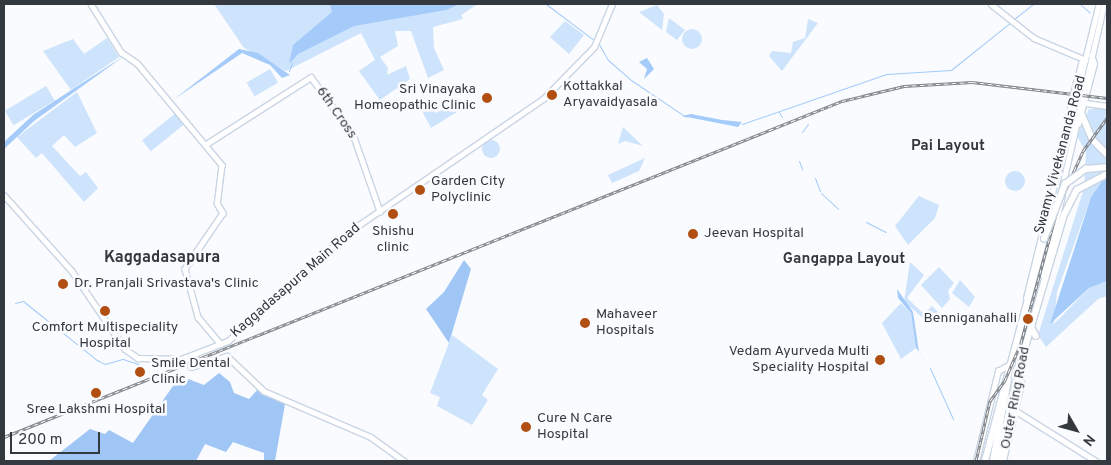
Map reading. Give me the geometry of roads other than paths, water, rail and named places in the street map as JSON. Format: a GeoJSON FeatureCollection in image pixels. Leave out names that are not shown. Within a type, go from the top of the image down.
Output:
{"type":"FeatureCollection","features":[{"type":"Feature","properties":{"kind":"highway"},"geometry":{"type":"LineString","coordinates":[[1082,114],[1096,143],[1107,154]]}},
{"type":"Feature","properties":{"kind":"highway","name":"Outer Ring Road"},"geometry":{"type":"LineString","coordinates":[[985,461],[1033,279],[1061,189],[1080,172],[1107,167]]}},
{"type":"Feature","properties":{"kind":"highway","name":"Outer Ring Road"},"geometry":{"type":"LineString","coordinates":[[1003,461],[1016,411],[1019,370],[1043,276],[1064,215],[1077,190],[1107,174]]}},
{"type":"Feature","properties":{"kind":"highway"},"geometry":{"type":"LineString","coordinates":[[1031,326],[1036,336]]}},
{"type":"Feature","properties":{"kind":"highway"},"geometry":{"type":"LineString","coordinates":[[998,461],[1019,370]]}},
{"type":"Feature","properties":{"kind":"highway"},"geometry":{"type":"LineString","coordinates":[[993,461],[1008,378]]}},
{"type":"Feature","properties":{"kind":"main road"},"geometry":{"type":"LineString","coordinates":[[4,195],[72,271],[125,349],[138,358],[174,360],[221,344],[198,317],[185,269],[223,213],[217,203],[222,165],[208,144],[130,55],[121,52],[91,4]]}},
{"type":"Feature","properties":{"kind":"main road","name":"Kaggadasapura Main Road"},"geometry":{"type":"LineString","coordinates":[[221,344],[347,233],[568,77],[594,47],[612,4]]}},
{"type":"Feature","properties":{"kind":"main road"},"geometry":{"type":"LineString","coordinates":[[991,4],[1011,22],[1046,45],[1084,60]]}},
{"type":"Feature","properties":{"kind":"main road","name":"Swamy Vivekananda Road"},"geometry":{"type":"LineString","coordinates":[[1026,307],[1027,283],[1070,129],[1084,60],[1099,4]]}},
{"type":"Feature","properties":{"kind":"main road","name":"Swamy Vivekananda Road"},"geometry":{"type":"LineString","coordinates":[[1043,276],[1061,206],[1070,144],[1104,4]]}},
{"type":"Feature","properties":{"kind":"main road"},"geometry":{"type":"LineString","coordinates":[[1070,144],[1086,103],[1094,64],[1091,55]]}},
{"type":"Feature","properties":{"kind":"main road","name":"6th Cross"},"geometry":{"type":"LineString","coordinates":[[208,144],[311,77],[353,134],[380,211]]}},
{"type":"Feature","properties":{"kind":"main road"},"geometry":{"type":"LineString","coordinates":[[1086,103],[1107,106]]}},
{"type":"Feature","properties":{"kind":"main road"},"geometry":{"type":"LineString","coordinates":[[186,357],[191,367],[227,356],[264,391],[333,419],[393,449],[404,461]]}},
{"type":"Feature","properties":{"kind":"main road"},"geometry":{"type":"LineString","coordinates":[[976,461],[998,371],[1012,362]]}},
{"type":"Feature","properties":{"kind":"main road"},"geometry":{"type":"LineString","coordinates":[[1016,411],[1096,461]]}},
{"type":"Feature","properties":{"kind":"waterway"},"geometry":{"type":"LineString","coordinates":[[546,4],[594,40]]}},
{"type":"Feature","properties":{"kind":"waterway"},"geometry":{"type":"LineString","coordinates":[[1014,19],[1033,4]]}},
{"type":"Feature","properties":{"kind":"waterway"},"geometry":{"type":"LineString","coordinates":[[1080,4],[1090,13]]}},
{"type":"Feature","properties":{"kind":"waterway"},"geometry":{"type":"LineString","coordinates":[[742,124],[886,74],[951,70],[1011,22]]}},
{"type":"Feature","properties":{"kind":"waterway"},"geometry":{"type":"LineString","coordinates":[[599,44],[608,60],[631,80],[686,117]]}},
{"type":"Feature","properties":{"kind":"waterway"},"geometry":{"type":"LineString","coordinates":[[289,71],[292,63]]}},
{"type":"Feature","properties":{"kind":"waterway"},"geometry":{"type":"LineString","coordinates":[[779,112],[782,117]]}},
{"type":"Feature","properties":{"kind":"waterway"},"geometry":{"type":"LineString","coordinates":[[802,132],[808,124]]}},
{"type":"Feature","properties":{"kind":"waterway"},"geometry":{"type":"LineString","coordinates":[[799,161],[802,169]]}},
{"type":"Feature","properties":{"kind":"waterway"},"geometry":{"type":"LineString","coordinates":[[815,178],[820,191]]}},
{"type":"Feature","properties":{"kind":"waterway"},"geometry":{"type":"LineString","coordinates":[[821,193],[838,209]]}},
{"type":"Feature","properties":{"kind":"waterway"},"geometry":{"type":"LineString","coordinates":[[866,222],[886,232]]}},
{"type":"Feature","properties":{"kind":"waterway"},"geometry":{"type":"LineString","coordinates":[[15,303],[23,301],[97,360],[105,364],[123,359],[138,364]]}},
{"type":"Feature","properties":{"kind":"waterway"},"geometry":{"type":"LineString","coordinates":[[930,368],[953,419]]}},
{"type":"Feature","properties":{"kind":"railway"},"geometry":{"type":"LineString","coordinates":[[4,437],[842,101],[904,86],[972,82],[1107,98]]}},
{"type":"Feature","properties":{"kind":"railway"},"geometry":{"type":"LineString","coordinates":[[976,461],[990,401],[1005,380],[1021,343],[1058,207],[1083,151],[1107,118]]}},
{"type":"Feature","properties":{"kind":"place","name":"Kottakkal Aryavaidyasala"},"geometry":{"type":"Point","coordinates":[552,95]}},
{"type":"Feature","properties":{"kind":"place","name":"Sri Vinayaka Homeopathic Clinic"},"geometry":{"type":"Point","coordinates":[487,98]}},
{"type":"Feature","properties":{"kind":"place","name":"Garden City Polyclinic"},"geometry":{"type":"Point","coordinates":[420,190]}},
{"type":"Feature","properties":{"kind":"place","name":"Shishu clinic"},"geometry":{"type":"Point","coordinates":[393,214]}},
{"type":"Feature","properties":{"kind":"place","name":"Jeevan Hospital"},"geometry":{"type":"Point","coordinates":[693,234]}},
{"type":"Feature","properties":{"kind":"place","name":"Dr. Pranjali Srivastava's Clinic"},"geometry":{"type":"Point","coordinates":[63,284]}},
{"type":"Feature","properties":{"kind":"place","name":"Comfort Multispeciality Hospital"},"geometry":{"type":"Point","coordinates":[105,311]}},
{"type":"Feature","properties":{"kind":"place","name":"Benniganahalli"},"geometry":{"type":"Point","coordinates":[1028,319]}},
{"type":"Feature","properties":{"kind":"place","name":"Mahaveer Hospitals"},"geometry":{"type":"Point","coordinates":[585,323]}},
{"type":"Feature","properties":{"kind":"place","name":"Vedam Ayurveda Multi Speciality Hospital"},"geometry":{"type":"Point","coordinates":[880,360]}},
{"type":"Feature","properties":{"kind":"place","name":"Smile Dental Clinic"},"geometry":{"type":"Point","coordinates":[140,372]}},
{"type":"Feature","properties":{"kind":"place","name":"Sree Lakshmi Hospital"},"geometry":{"type":"Point","coordinates":[96,393]}},
{"type":"Feature","properties":{"kind":"place","name":"Cure N Care Hospital"},"geometry":{"type":"Point","coordinates":[526,427]}},
{"type":"Feature","properties":{"kind":"district","name":"Pai Layout"},"geometry":{"type":"Point","coordinates":[948,147]}},
{"type":"Feature","properties":{"kind":"district","name":"Kaggadasapura"},"geometry":{"type":"Point","coordinates":[162,258]}},
{"type":"Feature","properties":{"kind":"district","name":"Gangappa Layout"},"geometry":{"type":"Point","coordinates":[844,260]}}]}
